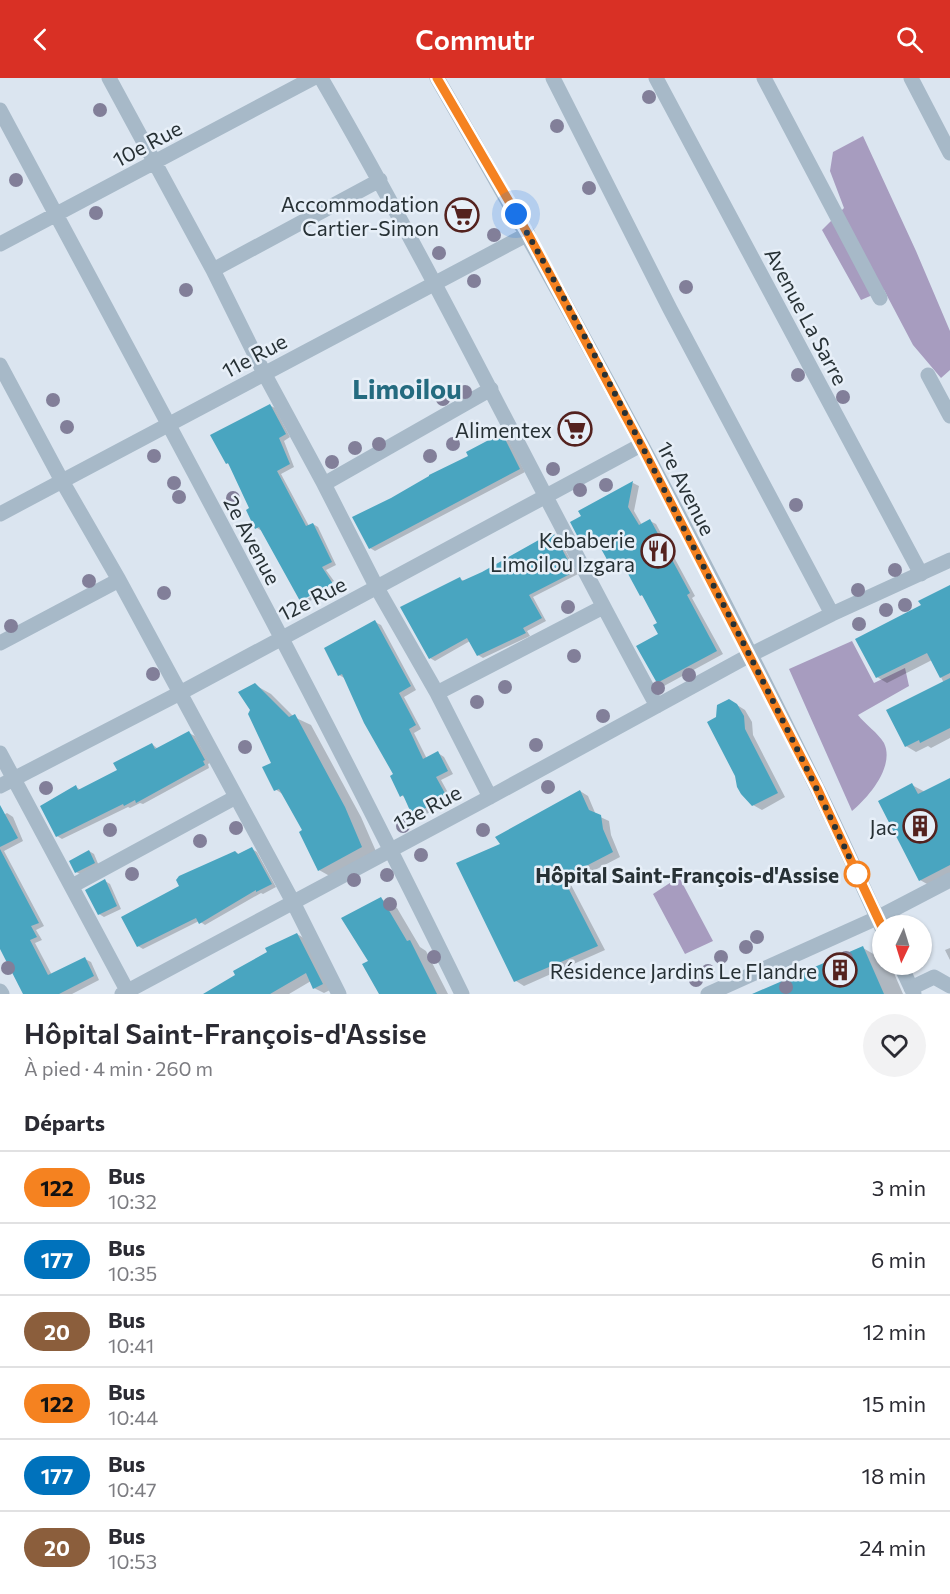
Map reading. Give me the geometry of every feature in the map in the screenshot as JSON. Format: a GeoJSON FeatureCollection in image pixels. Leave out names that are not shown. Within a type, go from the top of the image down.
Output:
{"type":"FeatureCollection","features":[{"type":"Feature","properties":{"kind":"street"},"geometry":{"type":"LineString","coordinates":[[109,78],[213,270],[264,373],[377,588],[437,693],[490,797]]}},
{"type":"Feature","properties":{"kind":"street","name":"10e Rue"},"geometry":{"type":"LineString","coordinates":[[0,244],[313,78]]}},
{"type":"Feature","properties":{"kind":"street"},"geometry":{"type":"LineString","coordinates":[[321,78],[380,180],[657,706]]}},
{"type":"Feature","properties":{"kind":"street","name":"1re Avenue"},"geometry":{"type":"LineString","coordinates":[[437,78],[528,234],[641,445],[817,788],[877,915]]}},
{"type":"Feature","properties":{"kind":"street"},"geometry":{"type":"LineString","coordinates":[[553,78],[670,309],[832,614]]}},
{"type":"Feature","properties":{"kind":"street","name":"Avenue La Sarre"},"geometry":{"type":"LineString","coordinates":[[656,78],[921,574]]}},
{"type":"Feature","properties":{"kind":"street"},"geometry":{"type":"LineString","coordinates":[[764,78],[880,298]]}},
{"type":"Feature","properties":{"kind":"street"},"geometry":{"type":"LineString","coordinates":[[911,78],[950,153]]}},
{"type":"Feature","properties":{"kind":"street","name":"2e Avenue"},"geometry":{"type":"LineString","coordinates":[[0,110],[392,849],[462,994]]}},
{"type":"Feature","properties":{"kind":"street"},"geometry":{"type":"LineString","coordinates":[[213,270],[380,180]]}},
{"type":"Feature","properties":{"kind":"street","name":"11e Rue"},"geometry":{"type":"LineString","coordinates":[[0,514],[528,234]]}},
{"type":"Feature","properties":{"kind":"street"},"geometry":{"type":"LineString","coordinates":[[2,373],[119,580],[293,902],[339,994]]}},
{"type":"Feature","properties":{"kind":"street"},"geometry":{"type":"LineString","coordinates":[[928,375],[950,416]]}},
{"type":"Feature","properties":{"kind":"street"},"geometry":{"type":"LineString","coordinates":[[324,484],[491,389]]}},
{"type":"Feature","properties":{"kind":"street","name":"12e Rue"},"geometry":{"type":"LineString","coordinates":[[0,786],[180,693],[641,445]]}},
{"type":"Feature","properties":{"kind":"street","name":"13e Rue"},"geometry":{"type":"LineString","coordinates":[[126,993],[750,655],[832,614],[950,560]]}},
{"type":"Feature","properties":{"kind":"street"},"geometry":{"type":"LineString","coordinates":[[0,643],[119,580]]}},
{"type":"Feature","properties":{"kind":"street"},"geometry":{"type":"LineString","coordinates":[[437,693],[603,607]]}},
{"type":"Feature","properties":{"kind":"street"},"geometry":{"type":"LineString","coordinates":[[0,753],[72,886],[126,993]]}},
{"type":"Feature","properties":{"kind":"street"},"geometry":{"type":"LineString","coordinates":[[72,886],[236,797]]}},
{"type":"Feature","properties":{"kind":"street"},"geometry":{"type":"LineString","coordinates":[[892,915],[950,880]]}},
{"type":"Feature","properties":{"kind":"street"},"geometry":{"type":"LineString","coordinates":[[708,994],[872,925]]}},
{"type":"Feature","properties":{"kind":"street"},"geometry":{"type":"LineString","coordinates":[[905,975],[912,991],[934,977],[950,986]]}},
{"type":"Feature","properties":{"kind":"shaded area"},"geometry":{"type":"Polygon","coordinates":[[[863,136],[950,331],[950,370],[941,378],[913,345],[884,290],[861,300],[822,230],[844,208],[830,171],[833,152],[863,136]]]}},
{"type":"Feature","properties":{"kind":"shaded area"},"geometry":{"type":"Polygon","coordinates":[[[852,641],[874,683],[905,668],[909,686],[858,715],[884,743],[886,761],[879,780],[866,798],[852,811],[789,669],[852,641]]]}},
{"type":"Feature","properties":{"kind":"shaded area"},"geometry":{"type":"Polygon","coordinates":[[[679,877],[713,941],[685,954],[653,894],[679,877]]]}},
{"type":"Feature","properties":{"kind":"building"},"geometry":{"type":"Polygon","coordinates":[[[270,404],[286,434],[279,438],[290,464],[277,471],[306,526],[313,523],[332,562],[322,567],[333,584],[300,601],[259,527],[255,529],[246,510],[249,508],[228,463],[226,464],[210,435],[270,404]]]}},
{"type":"Feature","properties":{"kind":"building"},"geometry":{"type":"Polygon","coordinates":[[[502,433],[520,469],[369,549],[352,517],[468,456],[466,452],[502,433]]]}},
{"type":"Feature","properties":{"kind":"building"},"geometry":{"type":"Polygon","coordinates":[[[633,481],[628,507],[639,525],[650,519],[690,593],[687,595],[717,651],[657,683],[636,646],[658,634],[653,625],[657,623],[642,595],[640,596],[620,559],[610,565],[594,536],[581,543],[570,522],[581,516],[578,511],[633,481]]]}},
{"type":"Feature","properties":{"kind":"building"},"geometry":{"type":"Polygon","coordinates":[[[553,532],[574,572],[529,595],[542,618],[523,628],[526,633],[477,656],[467,638],[429,659],[400,607],[460,577],[462,581],[482,572],[553,532]]]}},
{"type":"Feature","properties":{"kind":"building"},"geometry":{"type":"Polygon","coordinates":[[[950,585],[950,673],[940,678],[927,653],[876,678],[855,639],[921,605],[918,601],[950,585]]]}},
{"type":"Feature","properties":{"kind":"building"},"geometry":{"type":"Polygon","coordinates":[[[375,620],[411,686],[399,693],[416,725],[409,729],[423,759],[438,751],[448,771],[436,777],[447,797],[412,815],[403,795],[400,797],[390,776],[393,774],[364,723],[342,674],[338,676],[324,648],[375,620]]]}},
{"type":"Feature","properties":{"kind":"building"},"geometry":{"type":"Polygon","coordinates":[[[950,678],[950,728],[920,743],[919,740],[905,747],[886,710],[950,678]]]}},
{"type":"Feature","properties":{"kind":"building"},"geometry":{"type":"Polygon","coordinates":[[[255,683],[289,717],[295,714],[345,807],[362,847],[318,871],[299,832],[302,830],[279,789],[274,791],[262,767],[271,763],[248,714],[250,710],[238,692],[255,683]]]}},
{"type":"Feature","properties":{"kind":"building"},"geometry":{"type":"Polygon","coordinates":[[[729,699],[737,704],[744,716],[745,729],[778,793],[752,806],[737,787],[735,776],[707,722],[716,717],[717,705],[729,699]]]}},
{"type":"Feature","properties":{"kind":"building"},"geometry":{"type":"Polygon","coordinates":[[[189,731],[205,760],[203,761],[205,765],[136,803],[135,800],[124,806],[123,804],[56,837],[40,806],[76,785],[78,790],[117,770],[113,763],[152,743],[155,749],[189,731]]]}},
{"type":"Feature","properties":{"kind":"building","name":"Jac"},"geometry":{"type":"Polygon","coordinates":[[[950,778],[950,865],[919,881],[878,801],[912,783],[918,794],[950,778]]]}},
{"type":"Feature","properties":{"kind":"building"},"geometry":{"type":"Polygon","coordinates":[[[580,790],[589,810],[601,815],[603,829],[613,852],[563,878],[598,946],[514,982],[456,863],[500,844],[495,837],[580,790]]]}},
{"type":"Feature","properties":{"kind":"building"},"geometry":{"type":"Polygon","coordinates":[[[0,805],[18,838],[0,847],[0,805]]]}},
{"type":"Feature","properties":{"kind":"building"},"geometry":{"type":"Polygon","coordinates":[[[252,847],[272,884],[256,892],[256,890],[199,924],[196,918],[137,947],[121,917],[179,886],[176,880],[179,876],[235,851],[238,854],[252,847]]]}},
{"type":"Feature","properties":{"kind":"building"},"geometry":{"type":"Polygon","coordinates":[[[0,849],[39,923],[31,926],[37,937],[30,940],[48,975],[85,957],[94,976],[59,994],[23,994],[0,949],[0,849]]]}},
{"type":"Feature","properties":{"kind":"building"},"geometry":{"type":"Polygon","coordinates":[[[89,850],[95,863],[75,873],[69,861],[89,850]]]}},
{"type":"Feature","properties":{"kind":"building"},"geometry":{"type":"Polygon","coordinates":[[[105,879],[117,906],[98,915],[85,890],[105,879]]]}},
{"type":"Feature","properties":{"kind":"building"},"geometry":{"type":"Polygon","coordinates":[[[381,897],[407,941],[410,940],[437,994],[379,994],[362,964],[368,961],[341,918],[381,897]]]}},
{"type":"Feature","properties":{"kind":"building"},"geometry":{"type":"Polygon","coordinates":[[[297,933],[323,984],[313,989],[306,973],[270,994],[203,994],[235,975],[233,971],[267,952],[265,948],[297,933]]]}},
{"type":"Feature","properties":{"kind":"building","name":"Résidence Jardins Le Flandre"},"geometry":{"type":"Polygon","coordinates":[[[863,946],[872,967],[872,975],[876,975],[884,994],[752,994],[863,946]]]}},
{"type":"Feature","properties":{"kind":"bus line","name":"122"},"geometry":{"type":"LineString","coordinates":[[437,78],[528,234],[641,445],[817,788],[876,915]]}},
{"type":"Feature","properties":{"kind":"place","name":"Accommodation Cartier-Simon"},"geometry":{"type":"Point","coordinates":[462,215]}},
{"type":"Feature","properties":{"kind":"place","name":"Alimentex"},"geometry":{"type":"Point","coordinates":[575,429]}},
{"type":"Feature","properties":{"kind":"place","name":"Kebaberie Limoilou Izgara"},"geometry":{"type":"Point","coordinates":[658,551]}},
{"type":"Feature","properties":{"kind":"place","name":"Jac"},"geometry":{"type":"Point","coordinates":[920,826]}},
{"type":"Feature","properties":{"kind":"place","name":"Hôpital Saint-François-d'Assise"},"geometry":{"type":"Point","coordinates":[857,874]}},
{"type":"Feature","properties":{"kind":"place","name":"Résidence Jardins Le Flandre"},"geometry":{"type":"Point","coordinates":[840,970]}},
{"type":"Feature","properties":{"kind":"district","name":"Limoilou"},"geometry":{"type":"Point","coordinates":[407,388]}},
{"type":"Feature","properties":{"kind":"route"},"geometry":{"type":"LineString","coordinates":[[516,214],[641,445],[739,634],[817,788],[858,876],[857,874]]}}]}
